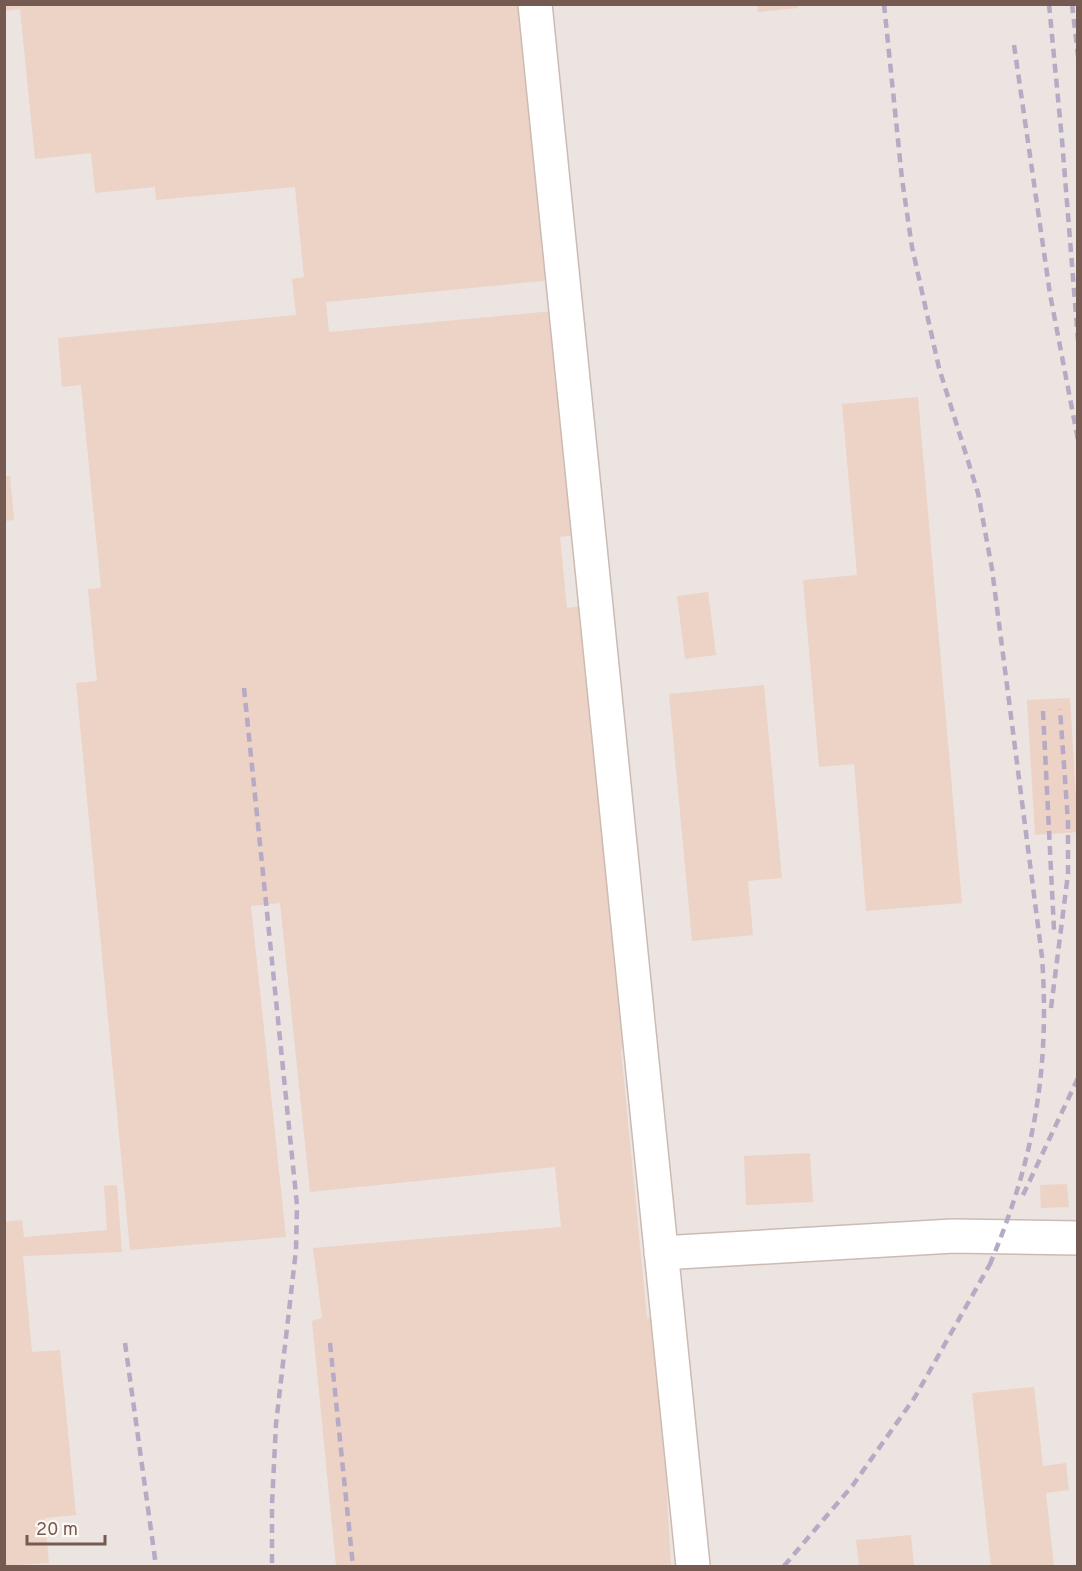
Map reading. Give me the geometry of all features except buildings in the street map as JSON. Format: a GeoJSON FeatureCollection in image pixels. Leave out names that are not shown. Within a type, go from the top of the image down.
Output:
{"type":"FeatureCollection","features":[{"type":"Feature","properties":{"kind":"lane"},"geometry":{"type":"LineString","coordinates":[[535,4],[693,1566]]}},
{"type":"Feature","properties":{"kind":"lane"},"geometry":{"type":"LineString","coordinates":[[661,1252],[952,1236],[1077,1238]]}},
{"type":"Feature","properties":{"kind":"shaded area"},"geometry":{"type":"Polygon","coordinates":[[[5,5],[1077,5],[1077,1566],[5,1566],[5,5]]]}},
{"type":"Feature","properties":{"kind":"railway"},"geometry":{"type":"LineString","coordinates":[[884,4],[902,179],[912,247],[939,368],[978,493],[992,569],[1042,957],[1043,1038],[1036,1114],[1018,1188],[990,1264]]}},
{"type":"Feature","properties":{"kind":"railway"},"geometry":{"type":"LineString","coordinates":[[1049,4],[1078,340]]}},
{"type":"Feature","properties":{"kind":"railway"},"geometry":{"type":"LineString","coordinates":[[1072,4],[1078,56]]}},
{"type":"Feature","properties":{"kind":"railway"},"geometry":{"type":"LineString","coordinates":[[1014,45],[1050,294],[1078,440]]}},
{"type":"Feature","properties":{"kind":"railway"},"geometry":{"type":"LineString","coordinates":[[244,688],[297,1205],[296,1250],[276,1424],[272,1566]]}},
{"type":"Feature","properties":{"kind":"railway"},"geometry":{"type":"LineString","coordinates":[[1051,1008],[1068,874],[1068,822],[1060,709]]}},
{"type":"Feature","properties":{"kind":"railway"},"geometry":{"type":"LineString","coordinates":[[1043,711],[1054,930]]}},
{"type":"Feature","properties":{"kind":"railway"},"geometry":{"type":"LineString","coordinates":[[1023,1195],[1078,1078]]}},
{"type":"Feature","properties":{"kind":"railway"},"geometry":{"type":"LineString","coordinates":[[784,1566],[853,1485],[915,1397],[994,1257]]}},
{"type":"Feature","properties":{"kind":"railway"},"geometry":{"type":"LineString","coordinates":[[125,1343],[156,1566]]}},
{"type":"Feature","properties":{"kind":"railway"},"geometry":{"type":"LineString","coordinates":[[330,1343],[353,1566]]}}]}
